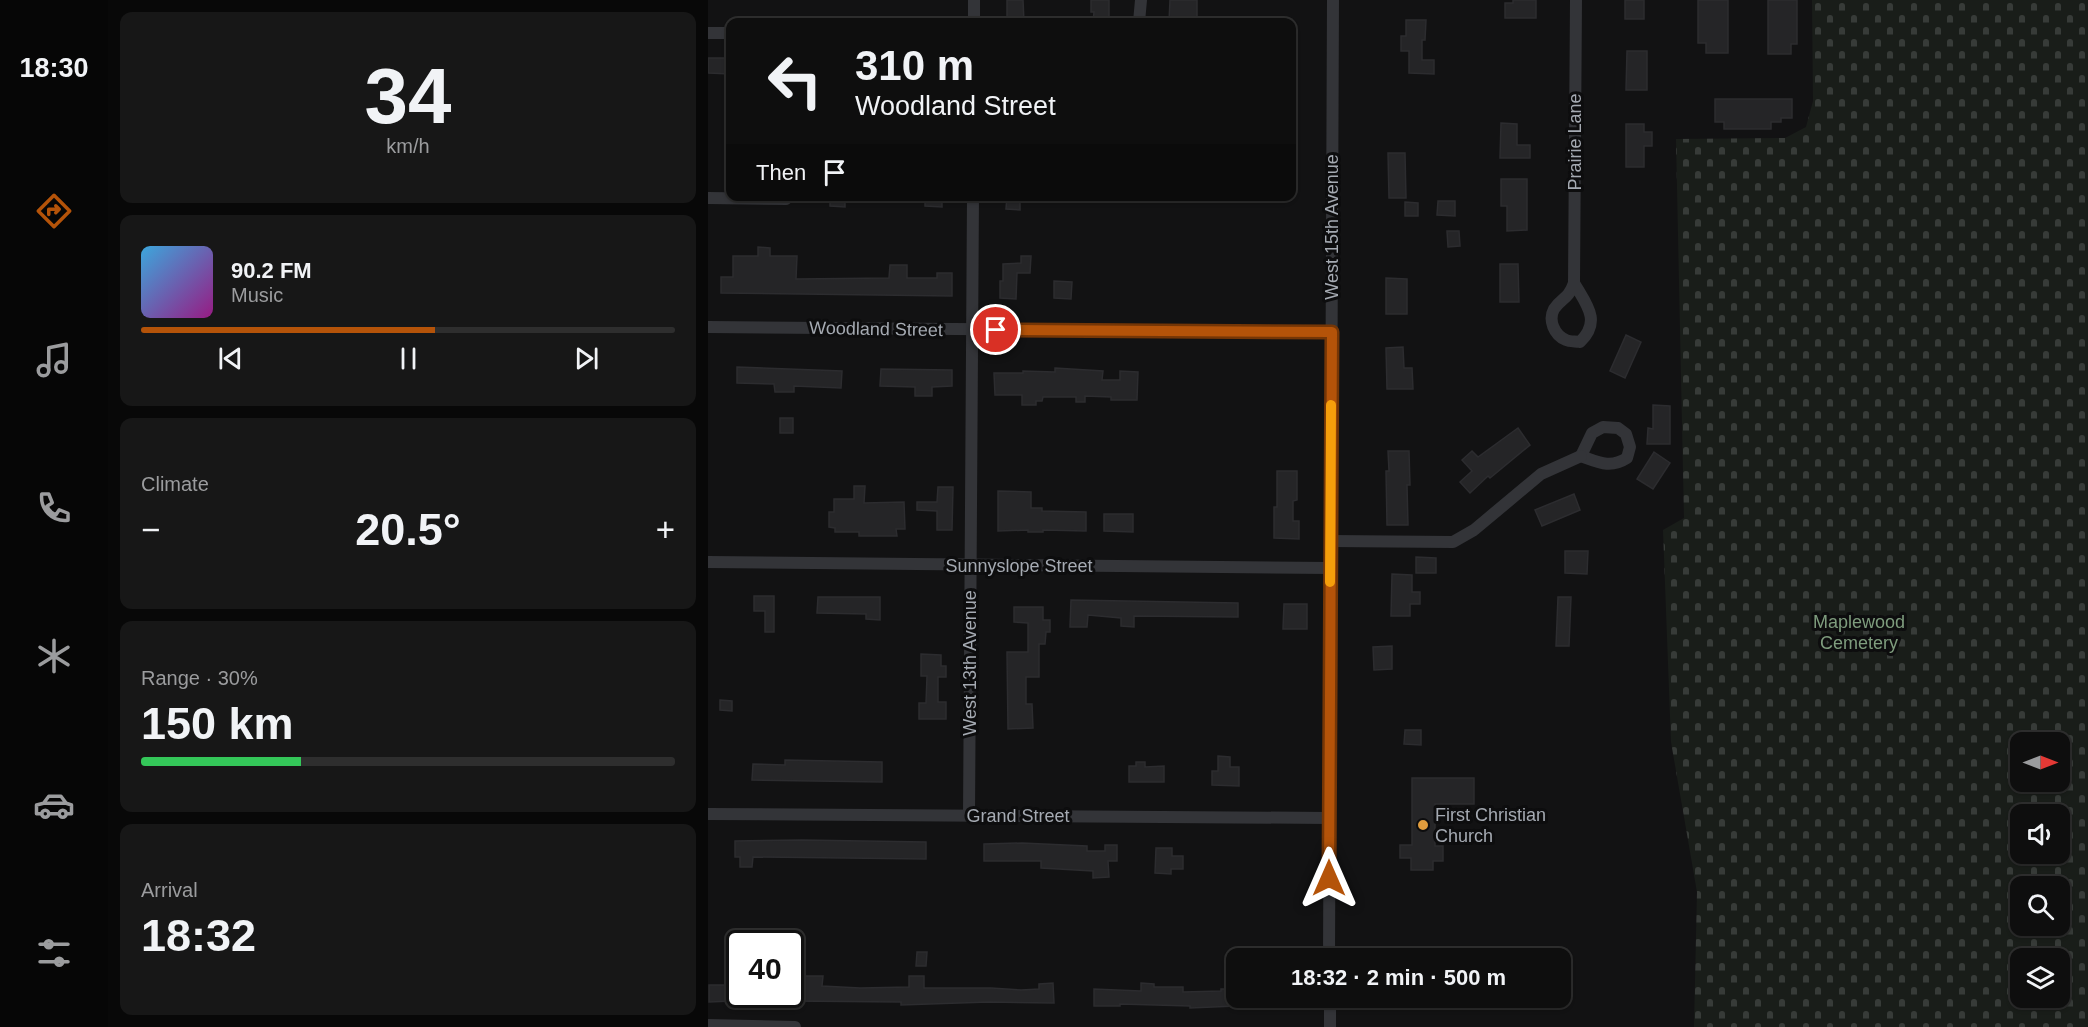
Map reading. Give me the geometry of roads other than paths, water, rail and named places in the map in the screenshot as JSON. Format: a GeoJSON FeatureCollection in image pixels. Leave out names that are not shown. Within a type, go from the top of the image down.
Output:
{"type":"FeatureCollection","features":[{"type":"Feature","properties":{"kind":"street"},"geometry":{"type":"LineString","coordinates":[[974,0],[974,18]]}},
{"type":"Feature","properties":{"kind":"street"},"geometry":{"type":"LineString","coordinates":[[1139,18],[1141,0]]}},
{"type":"Feature","properties":{"kind":"street","name":"West 15th Avenue"},"geometry":{"type":"LineString","coordinates":[[1329,948],[1333,0]]}},
{"type":"Feature","properties":{"kind":"street","name":"Prairie Lane"},"geometry":{"type":"LineString","coordinates":[[1574,283],[1576,0]]}},
{"type":"Feature","properties":{"kind":"street"},"geometry":{"type":"LineString","coordinates":[[708,33],[726,33]]}},
{"type":"Feature","properties":{"kind":"street"},"geometry":{"type":"LineString","coordinates":[[708,198],[726,198]]}},
{"type":"Feature","properties":{"kind":"street","name":"West 13th Avenue"},"geometry":{"type":"LineString","coordinates":[[969,816],[973,201]]}},
{"type":"Feature","properties":{"kind":"street"},"geometry":{"type":"LineString","coordinates":[[1574,283],[1590,311],[1592,322],[1588,334],[1580,342],[1566,341],[1556,332],[1551,322],[1553,310],[1560,301],[1570,295],[1574,283]]}},
{"type":"Feature","properties":{"kind":"street","name":"Woodland Street"},"geometry":{"type":"LineString","coordinates":[[708,327],[1332,332]]}},
{"type":"Feature","properties":{"kind":"street"},"geometry":{"type":"LineString","coordinates":[[1331,541],[1453,542],[1474,530],[1541,474],[1581,456]]}},
{"type":"Feature","properties":{"kind":"street","name":"Sunnyslope Street"},"geometry":{"type":"LineString","coordinates":[[708,562],[1330,568]]}},
{"type":"Feature","properties":{"kind":"street","name":"Grand Street"},"geometry":{"type":"LineString","coordinates":[[708,814],[1329,818]]}},
{"type":"Feature","properties":{"kind":"street"},"geometry":{"type":"LineString","coordinates":[[1330,1008],[1330,1027]]}},
{"type":"Feature","properties":{"kind":"street"},"geometry":{"type":"LineString","coordinates":[[708,1025],[795,1027]]}},
{"type":"Feature","properties":{"kind":"place","name":"First Christian Church"},"geometry":{"type":"Point","coordinates":[1423,825]}},
{"type":"Feature","properties":{"kind":"park label","name":"Maplewood Cemetery"},"geometry":{"type":"Point","coordinates":[1859,632]}}]}
